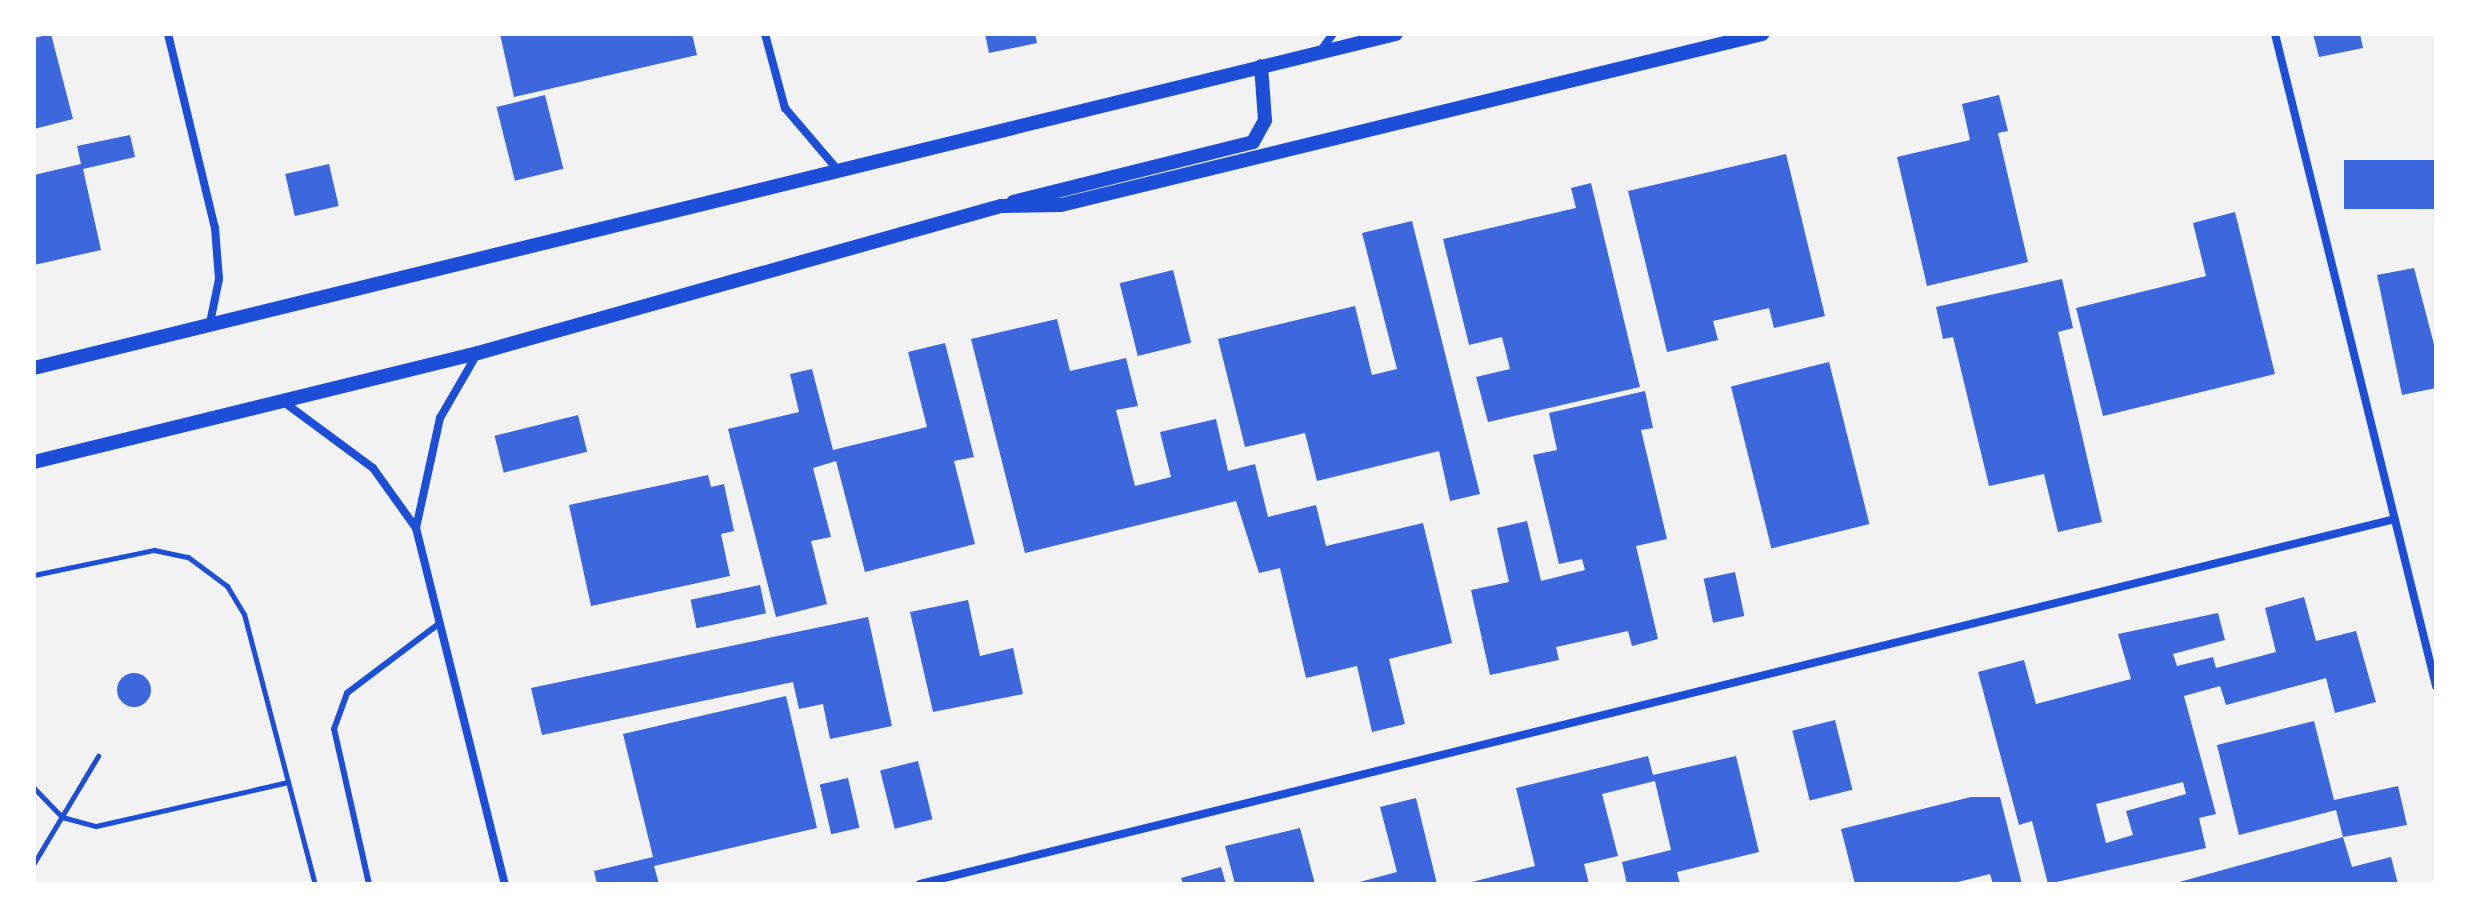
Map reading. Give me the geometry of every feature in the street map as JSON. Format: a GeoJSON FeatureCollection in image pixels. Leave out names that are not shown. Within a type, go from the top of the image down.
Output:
{"type":"FeatureCollection","features":[{"type":"Feature","properties":{"kind":"street"},"geometry":{"type":"LineString","coordinates":[[168,34],[215,228],[219,279],[210,323]]}},
{"type":"Feature","properties":{"kind":"street"},"geometry":{"type":"LineString","coordinates":[[765,34],[785,108],[837,169]]}},
{"type":"Feature","properties":{"kind":"street"},"geometry":{"type":"LineString","coordinates":[[1319,53],[1333,34]]}},
{"type":"Feature","properties":{"kind":"street"},"geometry":{"type":"LineString","coordinates":[[34,368],[1396,34]]}},
{"type":"Feature","properties":{"kind":"street"},"geometry":{"type":"LineString","coordinates":[[1001,206],[1061,205],[1762,34]]}},
{"type":"Feature","properties":{"kind":"street"},"geometry":{"type":"LineString","coordinates":[[2273,37],[2436,686]]}},
{"type":"Feature","properties":{"kind":"street"},"geometry":{"type":"LineString","coordinates":[[34,462],[279,399],[478,353],[1001,206],[1253,142],[1265,120],[1261,66]]}},
{"type":"Feature","properties":{"kind":"street"},"geometry":{"type":"LineString","coordinates":[[416,528],[436,430],[478,353]]}},
{"type":"Feature","properties":{"kind":"street"},"geometry":{"type":"LineString","coordinates":[[279,399],[373,468],[416,528],[505,884]]}},
{"type":"Feature","properties":{"kind":"street"},"geometry":{"type":"LineString","coordinates":[[920,884],[2395,519]]}},
{"type":"Feature","properties":{"kind":"lane"},"geometry":{"type":"LineString","coordinates":[[369,884],[334,729],[347,693],[440,623]]}},
{"type":"Feature","properties":{"kind":"path"},"geometry":{"type":"LineString","coordinates":[[34,575],[154,550],[188,557],[227,586],[244,614],[315,884]]}},
{"type":"Feature","properties":{"kind":"path"},"geometry":{"type":"LineString","coordinates":[[34,863],[98,756]]}},
{"type":"Feature","properties":{"kind":"path"},"geometry":{"type":"LineString","coordinates":[[34,788],[62,817],[121,826],[288,782]]}},
{"type":"Feature","properties":{"kind":"building"},"geometry":{"type":"Polygon","coordinates":[[[51,34],[73,119],[34,129],[34,38],[51,34]]]}},
{"type":"Feature","properties":{"kind":"building"},"geometry":{"type":"Polygon","coordinates":[[[500,34],[692,34],[697,55],[514,97],[500,34]]]}},
{"type":"Feature","properties":{"kind":"building"},"geometry":{"type":"Polygon","coordinates":[[[985,34],[1035,34],[1037,43],[989,53],[985,34]]]}},
{"type":"Feature","properties":{"kind":"building"},"geometry":{"type":"Polygon","coordinates":[[[2313,34],[2360,34],[2363,48],[2319,57],[2313,34]]]}},
{"type":"Feature","properties":{"kind":"building"},"geometry":{"type":"Polygon","coordinates":[[[545,95],[563,169],[515,181],[496,107],[545,95]]]}},
{"type":"Feature","properties":{"kind":"building"},"geometry":{"type":"Polygon","coordinates":[[[1999,95],[2008,131],[1998,133],[2028,262],[1927,286],[1897,157],[1970,140],[1962,104],[1999,95]]]}},
{"type":"Feature","properties":{"kind":"building"},"geometry":{"type":"Polygon","coordinates":[[[130,135],[135,157],[83,169],[101,250],[34,265],[34,175],[81,164],[77,146],[130,135]]]}},
{"type":"Feature","properties":{"kind":"building"},"geometry":{"type":"Polygon","coordinates":[[[1786,154],[1825,316],[1774,328],[1769,308],[1713,321],[1718,340],[1667,352],[1628,191],[1786,154]]]}},
{"type":"Feature","properties":{"kind":"building"},"geometry":{"type":"Polygon","coordinates":[[[2344,160],[2436,160],[2436,209],[2344,209],[2344,160]]]}},
{"type":"Feature","properties":{"kind":"building"},"geometry":{"type":"Polygon","coordinates":[[[329,164],[339,206],[295,216],[285,174],[329,164]]]}},
{"type":"Feature","properties":{"kind":"building"},"geometry":{"type":"Polygon","coordinates":[[[1591,183],[1640,387],[1488,422],[1476,377],[1510,369],[1502,337],[1469,345],[1443,239],[1576,208],[1571,188],[1591,183]]]}},
{"type":"Feature","properties":{"kind":"building"},"geometry":{"type":"Polygon","coordinates":[[[2235,212],[2275,374],[2103,416],[2076,308],[2206,276],[2193,223],[2235,212]]]}},
{"type":"Feature","properties":{"kind":"building"},"geometry":{"type":"Polygon","coordinates":[[[1412,221],[1480,494],[1450,501],[1439,451],[1317,481],[1305,433],[1245,447],[1218,339],[1355,306],[1372,375],[1397,369],[1362,233],[1412,221]]]}},
{"type":"Feature","properties":{"kind":"building"},"geometry":{"type":"Polygon","coordinates":[[[2414,268],[2436,352],[2436,388],[2402,395],[2377,275],[2414,268]]]}},
{"type":"Feature","properties":{"kind":"building"},"geometry":{"type":"Polygon","coordinates":[[[1173,270],[1191,343],[1138,356],[1120,283],[1173,270]]]}},
{"type":"Feature","properties":{"kind":"building"},"geometry":{"type":"Polygon","coordinates":[[[2062,279],[2073,328],[2058,332],[2102,522],[2058,532],[2044,474],[1989,486],[1953,337],[1943,339],[1936,307],[2062,279]]]}},
{"type":"Feature","properties":{"kind":"building"},"geometry":{"type":"Polygon","coordinates":[[[1057,319],[1070,371],[1126,358],[1138,406],[1116,410],[1135,486],[1171,477],[1160,432],[1216,419],[1228,471],[1255,464],[1268,517],[1316,505],[1326,546],[1423,523],[1452,643],[1389,659],[1405,724],[1372,732],[1357,666],[1306,678],[1280,568],[1259,573],[1236,501],[1025,553],[971,339],[1057,319]]]}},
{"type":"Feature","properties":{"kind":"building"},"geometry":{"type":"Polygon","coordinates":[[[945,343],[974,457],[954,461],[975,544],[865,572],[836,461],[813,468],[831,537],[811,541],[827,604],[776,617],[728,429],[799,412],[790,374],[812,369],[833,450],[927,427],[908,352],[945,343]]]}},
{"type":"Feature","properties":{"kind":"building"},"geometry":{"type":"Polygon","coordinates":[[[1829,362],[1869,524],[1771,548],[1731,386],[1829,362]]]}},
{"type":"Feature","properties":{"kind":"building"},"geometry":{"type":"Polygon","coordinates":[[[1645,391],[1653,428],[1641,430],[1667,539],[1636,546],[1658,639],[1632,646],[1628,631],[1556,647],[1559,660],[1490,675],[1471,590],[1509,582],[1497,528],[1527,521],[1541,581],[1585,570],[1582,559],[1559,564],[1533,455],[1557,450],[1549,413],[1645,391]]]}},
{"type":"Feature","properties":{"kind":"building"},"geometry":{"type":"Polygon","coordinates":[[[578,415],[587,452],[504,473],[495,436],[578,415]]]}},
{"type":"Feature","properties":{"kind":"building"},"geometry":{"type":"Polygon","coordinates":[[[708,475],[711,487],[724,484],[734,531],[721,534],[730,576],[591,606],[569,505],[708,475]]]}},
{"type":"Feature","properties":{"kind":"building"},"geometry":{"type":"Polygon","coordinates":[[[1735,572],[1744,616],[1713,623],[1704,579],[1735,572]]]}},
{"type":"Feature","properties":{"kind":"building"},"geometry":{"type":"Polygon","coordinates":[[[760,585],[766,613],[697,628],[691,600],[760,585]]]}},
{"type":"Feature","properties":{"kind":"building"},"geometry":{"type":"Polygon","coordinates":[[[2304,597],[2316,641],[2356,631],[2376,702],[2335,713],[2326,678],[2226,705],[2220,686],[2184,696],[2216,814],[2199,818],[2206,848],[2048,884],[2032,821],[2019,825],[1978,672],[2024,660],[2036,704],[2131,679],[2118,634],[2218,613],[2225,640],[2173,654],[2177,666],[2213,657],[2216,668],[2276,652],[2265,608],[2304,597]],[[2183,782],[2096,804],[2106,843],[2133,835],[2126,811],[2186,794],[2183,782]]]}},
{"type":"Feature","properties":{"kind":"building"},"geometry":{"type":"Polygon","coordinates":[[[968,600],[980,656],[1013,648],[1023,694],[933,712],[910,612],[968,600]]]}},
{"type":"Feature","properties":{"kind":"building"},"geometry":{"type":"Polygon","coordinates":[[[868,617],[892,726],[830,739],[823,704],[799,709],[793,682],[542,735],[531,688],[868,617]]]}},
{"type":"Feature","properties":{"kind":"building"},"geometry":{"type":"Polygon","coordinates":[[[134,673],[146,678],[151,690],[146,702],[134,707],[122,702],[117,690],[122,678],[134,673]]]}},
{"type":"Feature","properties":{"kind":"building"},"geometry":{"type":"Polygon","coordinates":[[[786,696],[817,828],[654,866],[659,884],[597,884],[594,871],[653,857],[623,734],[786,696]]]}},
{"type":"Feature","properties":{"kind":"building"},"geometry":{"type":"Polygon","coordinates":[[[1835,720],[1852,790],[1810,801],[1792,731],[1835,720]]]}},
{"type":"Feature","properties":{"kind":"building"},"geometry":{"type":"Polygon","coordinates":[[[2314,721],[2334,800],[2398,786],[2407,825],[2343,837],[2336,810],[2239,835],[2217,745],[2314,721]]]}},
{"type":"Feature","properties":{"kind":"building"},"geometry":{"type":"Polygon","coordinates":[[[1648,756],[1653,775],[1736,756],[1759,852],[1677,872],[1680,884],[1627,884],[1622,862],[1671,850],[1655,781],[1602,794],[1618,856],[1584,864],[1589,884],[1464,884],[1535,866],[1516,788],[1648,756]]]}},
{"type":"Feature","properties":{"kind":"building"},"geometry":{"type":"Polygon","coordinates":[[[918,761],[933,819],[895,829],[880,770],[918,761]]]}},
{"type":"Feature","properties":{"kind":"building"},"geometry":{"type":"Polygon","coordinates":[[[848,778],[859,828],[831,834],[820,785],[848,778]]]}},
{"type":"Feature","properties":{"kind":"building"},"geometry":{"type":"Polygon","coordinates":[[[1971,797],[2000,797],[2022,884],[1993,884],[1990,874],[1950,884],[1855,884],[1841,829],[1971,797]]]}},
{"type":"Feature","properties":{"kind":"building"},"geometry":{"type":"Polygon","coordinates":[[[1416,798],[1437,884],[1352,884],[1397,872],[1380,807],[1416,798]]]}},
{"type":"Feature","properties":{"kind":"building"},"geometry":{"type":"Polygon","coordinates":[[[1300,828],[1315,884],[1235,884],[1225,846],[1300,828]]]}},
{"type":"Feature","properties":{"kind":"building"},"geometry":{"type":"Polygon","coordinates":[[[2343,837],[2352,867],[2391,857],[2398,884],[2172,884],[2343,837]]]}},
{"type":"Feature","properties":{"kind":"building"},"geometry":{"type":"Polygon","coordinates":[[[1221,867],[1226,884],[1183,884],[1181,878],[1221,867]]]}}]}
